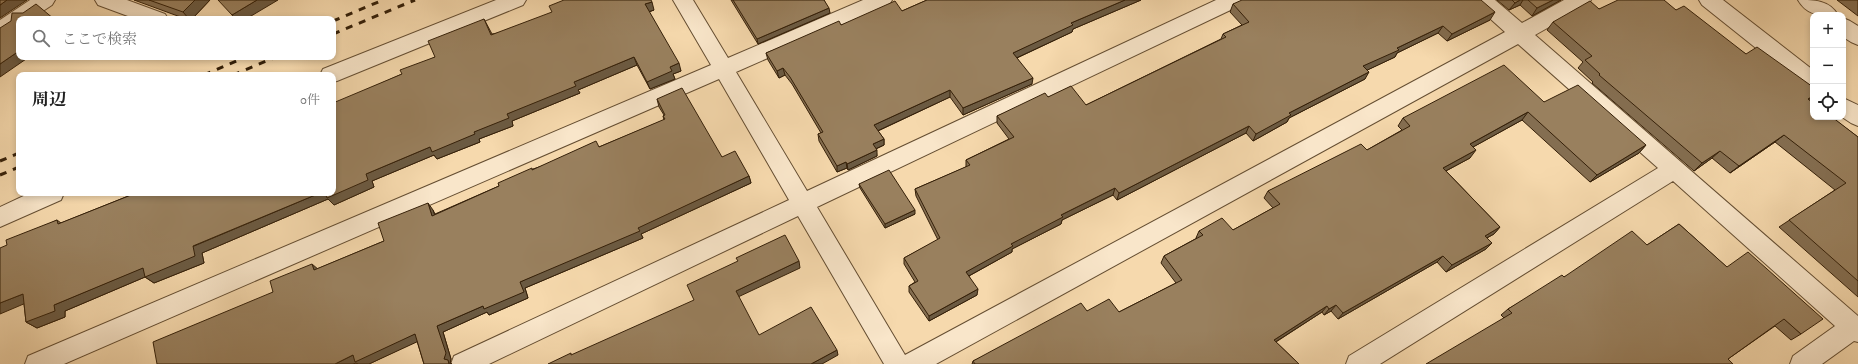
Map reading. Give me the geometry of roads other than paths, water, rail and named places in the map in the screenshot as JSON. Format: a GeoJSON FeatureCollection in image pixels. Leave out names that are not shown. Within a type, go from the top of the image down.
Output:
{"type":"FeatureCollection","features":[{"type":"Feature","properties":{"kind":"street"},"geometry":{"type":"LineString","coordinates":[[21,16],[45,0]]}},
{"type":"Feature","properties":{"kind":"street"},"geometry":{"type":"LineString","coordinates":[[105,0],[150,16]]}},
{"type":"Feature","properties":{"kind":"street"},"geometry":{"type":"LineString","coordinates":[[336,73],[516,0]]}},
{"type":"Feature","properties":{"kind":"street"},"geometry":{"type":"LineString","coordinates":[[682,0],[723,67],[897,364]]}},
{"type":"Feature","properties":{"kind":"street"},"geometry":{"type":"LineString","coordinates":[[37,364],[723,67],[882,0]]}},
{"type":"Feature","properties":{"kind":"street"},"geometry":{"type":"LineString","coordinates":[[463,364],[1234,0]]}},
{"type":"Feature","properties":{"kind":"street"},"geometry":{"type":"LineString","coordinates":[[1482,0],[1856,329],[1802,364]]}},
{"type":"Feature","properties":{"kind":"street"},"geometry":{"type":"LineString","coordinates":[[913,364],[1581,0]]}},
{"type":"Feature","properties":{"kind":"street"},"geometry":{"type":"LineString","coordinates":[[1709,0],[1810,80]]}},
{"type":"Feature","properties":{"kind":"street"},"geometry":{"type":"LineString","coordinates":[[1808,0],[1824,12]]}},
{"type":"Feature","properties":{"kind":"street"},"geometry":{"type":"LineString","coordinates":[[0,30],[16,19]]}},
{"type":"Feature","properties":{"kind":"street"},"geometry":{"type":"LineString","coordinates":[[1846,28],[1858,37]]}},
{"type":"Feature","properties":{"kind":"street"},"geometry":{"type":"LineString","coordinates":[[1846,108],[1858,117]]}},
{"type":"Feature","properties":{"kind":"street"},"geometry":{"type":"LineString","coordinates":[[1358,364],[1674,169]]}},
{"type":"Feature","properties":{"kind":"street"},"geometry":{"type":"LineString","coordinates":[[0,217],[46,196]]}},
{"type":"Feature","properties":{"kind":"railway"},"geometry":{"type":"LineString","coordinates":[[336,20],[383,0]]}},
{"type":"Feature","properties":{"kind":"railway"},"geometry":{"type":"LineString","coordinates":[[336,33],[415,0]]}},
{"type":"Feature","properties":{"kind":"railway"},"geometry":{"type":"LineString","coordinates":[[211,72],[239,60]]}},
{"type":"Feature","properties":{"kind":"railway"},"geometry":{"type":"LineString","coordinates":[[240,72],[269,60]]}},
{"type":"Feature","properties":{"kind":"railway"},"geometry":{"type":"LineString","coordinates":[[0,161],[16,154]]}},
{"type":"Feature","properties":{"kind":"railway"},"geometry":{"type":"LineString","coordinates":[[0,175],[16,168]]}}]}
